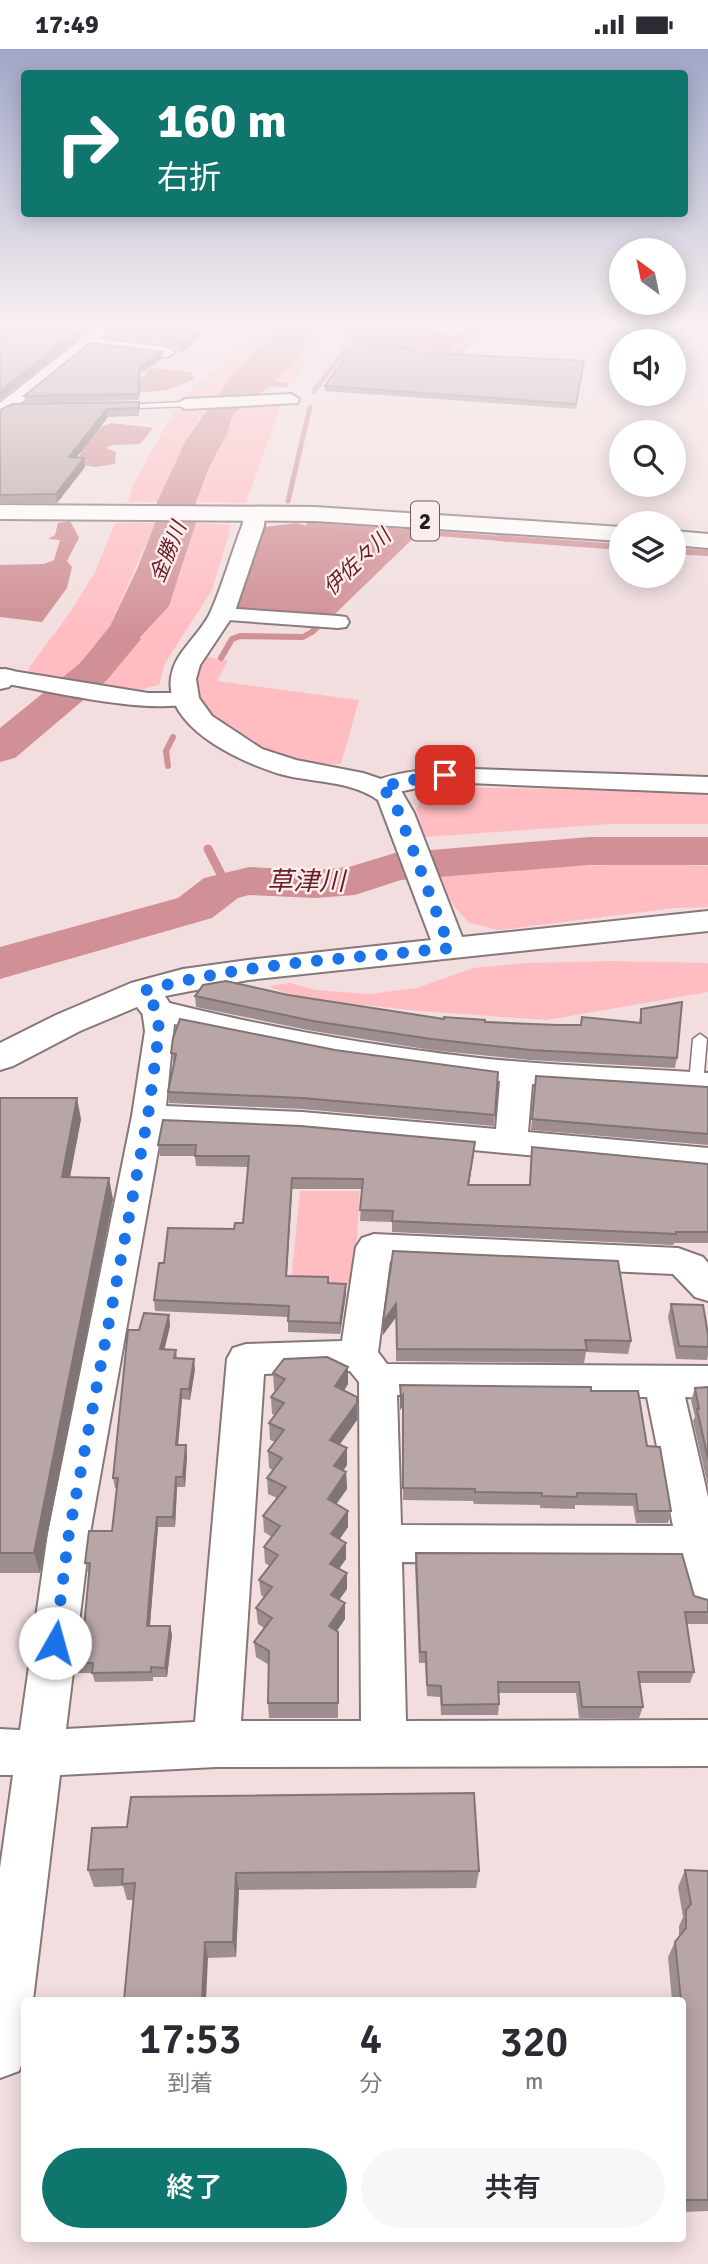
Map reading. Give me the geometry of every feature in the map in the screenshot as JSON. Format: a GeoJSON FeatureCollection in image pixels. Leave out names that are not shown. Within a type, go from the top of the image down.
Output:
{"type":"FeatureCollection","features":[{"type":"Feature","properties":{"kind":"street","name":"2"},"geometry":{"type":"LineString","coordinates":[[0,512],[328,515],[609,533]]}},
{"type":"Feature","properties":{"kind":"street"},"geometry":{"type":"LineString","coordinates":[[241,513],[253,526],[222,614],[187,665],[183,679],[187,698],[202,722],[251,755],[291,768],[353,779],[380,788],[390,795],[450,948]]}},
{"type":"Feature","properties":{"kind":"street"},"geometry":{"type":"LineString","coordinates":[[686,539],[708,541]]}},
{"type":"Feature","properties":{"kind":"street"},"geometry":{"type":"LineString","coordinates":[[222,614],[338,622]]}},
{"type":"Feature","properties":{"kind":"street"},"geometry":{"type":"LineString","coordinates":[[5,678],[132,698],[187,698]]}},
{"type":"Feature","properties":{"kind":"street"},"geometry":{"type":"LineString","coordinates":[[380,788],[445,775],[708,785]]}},
{"type":"Feature","properties":{"kind":"street"},"geometry":{"type":"LineString","coordinates":[[0,1058],[68,1023],[150,1001],[183,980],[248,970],[708,921]]}},
{"type":"Feature","properties":{"kind":"street"},"geometry":{"type":"LineString","coordinates":[[150,1001],[318,1045],[517,1072],[702,1084]]}},
{"type":"Feature","properties":{"kind":"street"},"geometry":{"type":"LineString","coordinates":[[0,2052],[21,1752],[69,1533],[148,1116],[159,1031],[150,1001]]}},
{"type":"Feature","properties":{"kind":"street"},"geometry":{"type":"LineString","coordinates":[[510,1141],[517,1072]]}},
{"type":"Feature","properties":{"kind":"street"},"geometry":{"type":"LineString","coordinates":[[148,1116],[302,1123],[708,1160]]}},
{"type":"Feature","properties":{"kind":"street"},"geometry":{"type":"LineString","coordinates":[[384,1745],[379,1543],[369,1367],[374,1247],[678,1261],[690,1267],[708,1287]]}},
{"type":"Feature","properties":{"kind":"street"},"geometry":{"type":"LineString","coordinates":[[216,1744],[246,1359],[663,1383],[708,1382]]}},
{"type":"Feature","properties":{"kind":"street"},"geometry":{"type":"LineString","coordinates":[[663,1383],[708,1592]]}},
{"type":"Feature","properties":{"kind":"street"},"geometry":{"type":"LineString","coordinates":[[379,1543],[697,1545]]}},
{"type":"Feature","properties":{"kind":"street"},"geometry":{"type":"LineString","coordinates":[[21,1752],[216,1744],[708,1742]]}},
{"type":"Feature","properties":{"kind":"lane"},"geometry":{"type":"LineString","coordinates":[[699,1039],[702,1084]]}},
{"type":"Feature","properties":{"kind":"shaded area"},"geometry":{"type":"Polygon","coordinates":[[[92,431],[150,431],[140,444],[112,445],[106,448],[116,452],[115,464],[95,467],[76,464],[81,453],[73,445],[92,431]]]}},
{"type":"Feature","properties":{"kind":"shaded area"},"geometry":{"type":"Polygon","coordinates":[[[163,431],[192,431],[157,502],[128,502],[133,485],[163,431]]]}},
{"type":"Feature","properties":{"kind":"shaded area"},"geometry":{"type":"Polygon","coordinates":[[[226,431],[272,431],[246,503],[196,502],[226,431]]]}},
{"type":"Feature","properties":{"kind":"shaded area"},"geometry":{"type":"Polygon","coordinates":[[[70,521],[79,538],[67,561],[72,567],[67,588],[42,622],[0,617],[0,565],[44,564],[54,560],[60,540],[48,539],[55,535],[58,523],[70,521]]]}},
{"type":"Feature","properties":{"kind":"shaded area"},"geometry":{"type":"Polygon","coordinates":[[[115,523],[155,523],[110,626],[66,681],[31,676],[28,669],[71,611],[95,572],[115,523]]]}},
{"type":"Feature","properties":{"kind":"shaded area"},"geometry":{"type":"Polygon","coordinates":[[[196,523],[231,525],[212,590],[165,663],[159,685],[139,690],[96,685],[141,637],[180,575],[196,523]]]}},
{"type":"Feature","properties":{"kind":"shaded area"},"geometry":{"type":"Polygon","coordinates":[[[297,523],[310,527],[410,534],[324,617],[245,612],[237,608],[264,527],[297,523]]]}},
{"type":"Feature","properties":{"kind":"shaded area"},"geometry":{"type":"Polygon","coordinates":[[[205,657],[228,660],[217,681],[359,700],[341,764],[315,763],[280,756],[242,739],[227,729],[203,704],[197,689],[198,674],[205,657]]]}},
{"type":"Feature","properties":{"kind":"shaded area"},"geometry":{"type":"Polygon","coordinates":[[[462,787],[708,793],[708,824],[609,824],[425,837],[416,809],[420,802],[434,790],[462,787]]]}},
{"type":"Feature","properties":{"kind":"shaded area"},"geometry":{"type":"Polygon","coordinates":[[[575,866],[708,866],[708,907],[675,908],[499,930],[469,923],[453,905],[440,875],[575,866]]]}},
{"type":"Feature","properties":{"kind":"shaded area"},"geometry":{"type":"Polygon","coordinates":[[[527,963],[708,963],[708,992],[547,1020],[420,1011],[297,998],[268,986],[290,983],[316,990],[369,994],[417,988],[473,968],[527,963]]]}},
{"type":"Feature","properties":{"kind":"shaded area"},"geometry":{"type":"Polygon","coordinates":[[[300,1191],[360,1191],[354,1284],[291,1283],[300,1191]]]}},
{"type":"Feature","properties":{"kind":"water"},"geometry":{"type":"Polygon","coordinates":[[[192,431],[228,431],[196,502],[196,523],[169,606],[96,685],[66,681],[110,626],[138,567],[155,523],[157,502],[192,431]]]}},
{"type":"Feature","properties":{"kind":"building"},"geometry":{"type":"Polygon","coordinates":[[[0,431],[89,431],[69,457],[84,458],[56,494],[0,495],[0,431]]]}},
{"type":"Feature","properties":{"kind":"building"},"geometry":{"type":"Polygon","coordinates":[[[226,981],[288,995],[444,1019],[485,1022],[581,1025],[582,1017],[641,1023],[641,1009],[682,1002],[677,1058],[531,1050],[431,1039],[313,1021],[195,996],[203,985],[226,981]]]}},
{"type":"Feature","properties":{"kind":"building"},"geometry":{"type":"Polygon","coordinates":[[[180,1019],[335,1050],[498,1072],[495,1115],[302,1098],[168,1092],[176,1054],[171,1053],[173,1038],[180,1019]]]}},
{"type":"Feature","properties":{"kind":"building"},"geometry":{"type":"Polygon","coordinates":[[[536,1076],[708,1087],[708,1134],[532,1119],[536,1076]]]}},
{"type":"Feature","properties":{"kind":"building"},"geometry":{"type":"Polygon","coordinates":[[[0,1098],[77,1098],[62,1177],[109,1178],[34,1553],[0,1553],[0,1098]]]}},
{"type":"Feature","properties":{"kind":"building"},"geometry":{"type":"Polygon","coordinates":[[[163,1120],[301,1126],[475,1142],[468,1185],[530,1185],[532,1147],[708,1164],[708,1232],[676,1234],[392,1221],[393,1211],[360,1210],[363,1179],[292,1178],[286,1276],[328,1277],[328,1283],[346,1284],[340,1323],[288,1321],[289,1306],[154,1300],[159,1263],[164,1263],[168,1228],[234,1229],[235,1223],[243,1223],[249,1156],[195,1156],[196,1145],[158,1145],[163,1120]]]}},
{"type":"Feature","properties":{"kind":"building"},"geometry":{"type":"Polygon","coordinates":[[[393,1251],[618,1261],[631,1341],[585,1340],[587,1350],[397,1349],[396,1304],[383,1322],[393,1251]]]}},
{"type":"Feature","properties":{"kind":"building"},"geometry":{"type":"Polygon","coordinates":[[[671,1304],[703,1305],[708,1347],[679,1346],[671,1304]]]}},
{"type":"Feature","properties":{"kind":"building"},"geometry":{"type":"Polygon","coordinates":[[[144,1313],[169,1315],[160,1349],[176,1350],[174,1358],[194,1359],[189,1389],[181,1389],[176,1445],[186,1445],[183,1477],[176,1477],[173,1517],[157,1517],[151,1576],[147,1626],[170,1626],[165,1668],[151,1667],[151,1672],[92,1673],[93,1663],[75,1663],[80,1627],[84,1627],[90,1563],[85,1563],[89,1531],[112,1531],[118,1478],[113,1478],[128,1330],[139,1330],[144,1313]]]}},
{"type":"Feature","properties":{"kind":"building"},"geometry":{"type":"Polygon","coordinates":[[[327,1357],[348,1367],[335,1386],[357,1397],[357,1403],[330,1440],[347,1448],[334,1466],[346,1472],[328,1499],[348,1511],[331,1534],[346,1543],[330,1564],[347,1573],[331,1595],[345,1603],[329,1626],[338,1632],[338,1703],[268,1703],[269,1651],[254,1642],[272,1618],[256,1608],[272,1587],[259,1580],[278,1555],[264,1547],[280,1526],[263,1516],[286,1487],[267,1478],[282,1458],[268,1451],[284,1430],[269,1423],[284,1403],[271,1397],[285,1379],[273,1373],[284,1359],[327,1357]]]}},
{"type":"Feature","properties":{"kind":"building"},"geometry":{"type":"Polygon","coordinates":[[[400,1385],[591,1387],[591,1391],[638,1391],[647,1446],[660,1447],[671,1511],[638,1511],[636,1494],[577,1493],[577,1497],[542,1496],[542,1493],[475,1492],[475,1489],[403,1488],[403,1395],[401,1398],[400,1385]]]}},
{"type":"Feature","properties":{"kind":"building"},"geometry":{"type":"Polygon","coordinates":[[[708,1387],[708,1459],[695,1388],[708,1387]]]}},
{"type":"Feature","properties":{"kind":"building"},"geometry":{"type":"Polygon","coordinates":[[[416,1553],[682,1554],[694,1596],[708,1600],[708,1612],[685,1612],[694,1672],[638,1672],[643,1707],[582,1707],[579,1682],[498,1682],[499,1704],[442,1705],[441,1686],[427,1685],[426,1652],[420,1652],[416,1553]]]}},
{"type":"Feature","properties":{"kind":"building"},"geometry":{"type":"Polygon","coordinates":[[[474,1793],[479,1871],[236,1873],[233,1942],[205,1942],[202,1997],[124,1997],[135,1883],[122,1884],[123,1869],[88,1870],[92,1828],[127,1827],[131,1797],[474,1793]]]}},
{"type":"Feature","properties":{"kind":"building"},"geometry":{"type":"Polygon","coordinates":[[[685,1870],[708,1871],[708,2200],[686,2200],[686,1997],[681,1997],[675,1942],[686,1928],[686,1910],[691,1904],[685,1870]]]}},
{"type":"Feature","properties":{"kind":"waterway"},"geometry":{"type":"LineString","coordinates":[[288,501],[304,431]]}},
{"type":"Feature","properties":{"kind":"waterway"},"geometry":{"type":"LineString","coordinates":[[309,525],[415,532]]}},
{"type":"Feature","properties":{"kind":"waterway","name":"伊佐々川"},"geometry":{"type":"LineString","coordinates":[[409,538],[415,532]]}},
{"type":"Feature","properties":{"kind":"waterway","name":"伊佐々川"},"geometry":{"type":"LineString","coordinates":[[415,532],[522,540]]}},
{"type":"Feature","properties":{"kind":"waterway","name":"伊佐々川"},"geometry":{"type":"LineString","coordinates":[[221,658],[232,639],[240,636],[303,637],[312,632],[409,538]]}},
{"type":"Feature","properties":{"kind":"waterway","name":"伊佐々川"},"geometry":{"type":"LineString","coordinates":[[498,538],[609,546]]}},
{"type":"Feature","properties":{"kind":"waterway","name":"伊佐々川"},"geometry":{"type":"LineString","coordinates":[[686,552],[708,553]]}},
{"type":"Feature","properties":{"kind":"waterway","name":"金勝川"},"geometry":{"type":"LineString","coordinates":[[0,749],[93,672],[122,639]]}},
{"type":"Feature","properties":{"kind":"waterway","name":"伊佐々川"},"geometry":{"type":"LineString","coordinates":[[168,766],[166,751],[173,737]]}},
{"type":"Feature","properties":{"kind":"waterway","name":"伊佐々川"},"geometry":{"type":"LineString","coordinates":[[208,849],[225,882],[221,888]]}},
{"type":"Feature","properties":{"kind":"waterway","name":"草津川"},"geometry":{"type":"LineString","coordinates":[[0,963],[195,908],[221,888],[249,881],[315,884],[355,881],[395,867],[590,851],[708,851]]}},
{"type":"Feature","properties":{"kind":"route"},"geometry":{"type":"LineString","coordinates":[[55,1643],[69,1533],[114,1308],[148,1116],[159,1031],[157,1010],[143,991],[183,980],[248,970],[450,948],[399,813],[390,795],[380,788],[445,775]]}}]}
